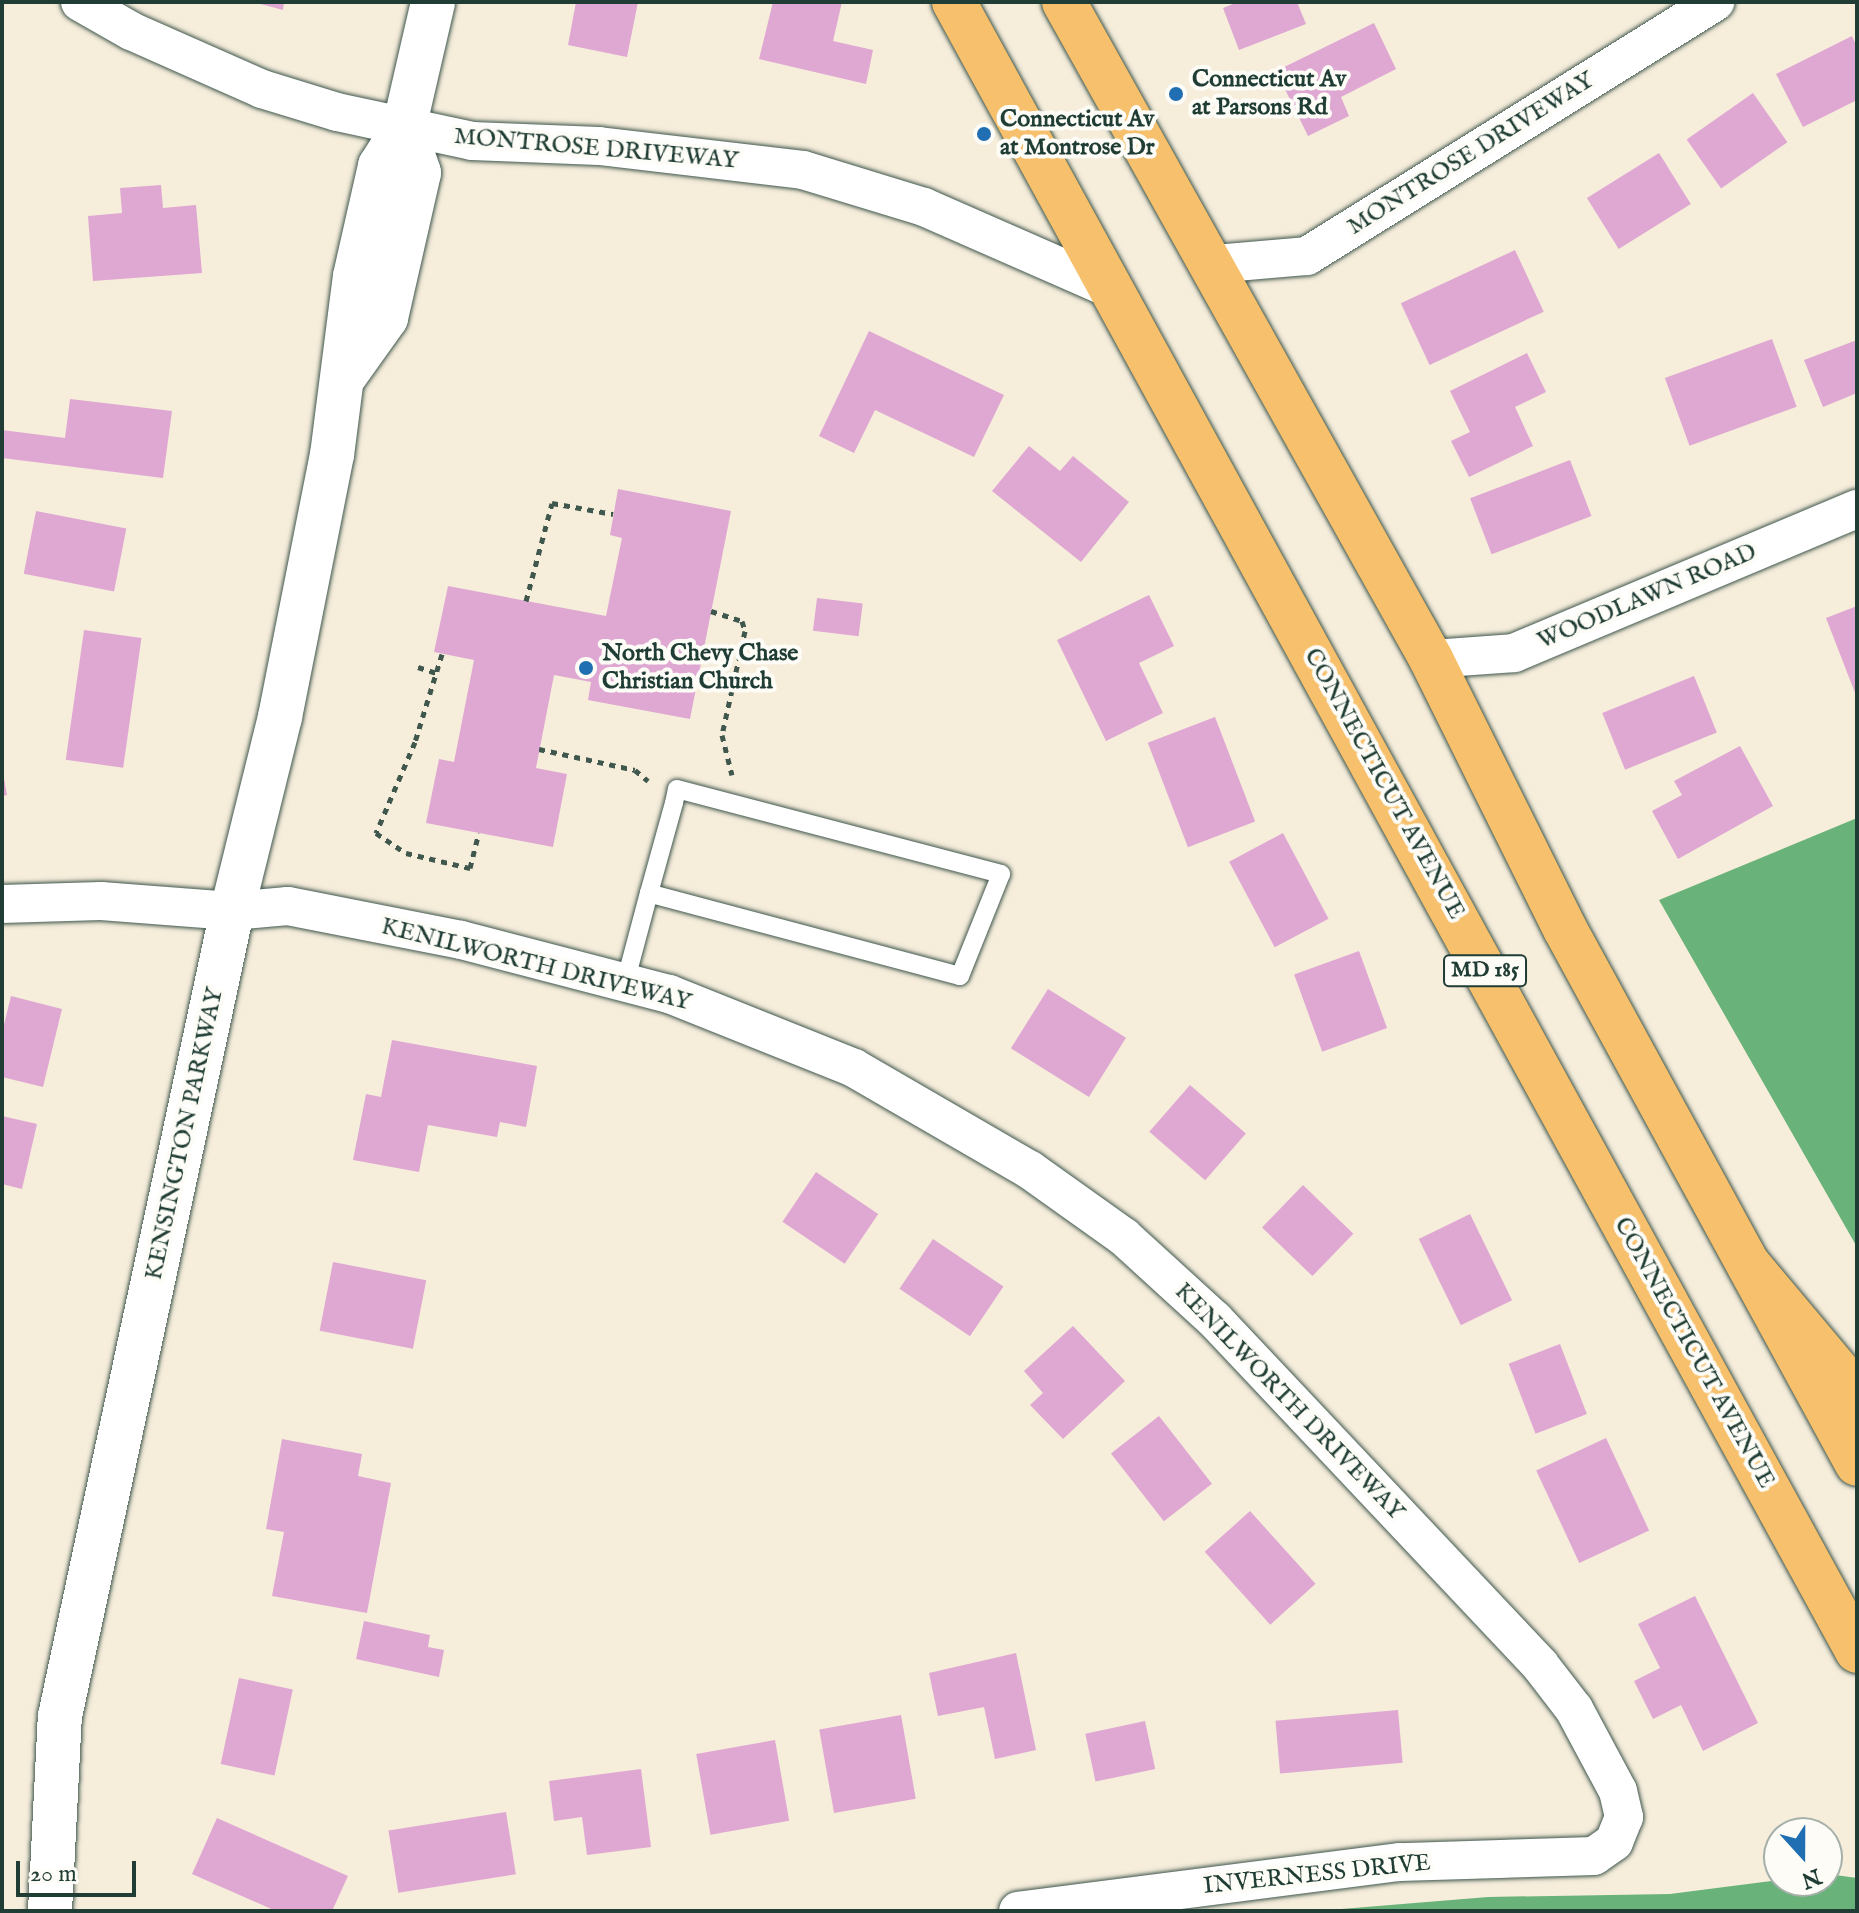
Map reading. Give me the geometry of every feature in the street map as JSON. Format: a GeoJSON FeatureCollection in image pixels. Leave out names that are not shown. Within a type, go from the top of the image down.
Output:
{"type":"FeatureCollection","features":[{"type":"Feature","properties":{"kind":"main road","name":"CONNECTICUT AVENUE"},"geometry":{"type":"LineString","coordinates":[[954,2],[1857,1651]]}},
{"type":"Feature","properties":{"kind":"main road"},"geometry":{"type":"LineString","coordinates":[[1064,2],[1214,264],[1431,659],[1565,929],[1857,1464]]}},
{"type":"Feature","properties":{"kind":"main road"},"geometry":{"type":"LineString","coordinates":[[1748,1264],[1857,1394]]}},
{"type":"Feature","properties":{"kind":"street","name":"MONTROSE DRIVEWAY"},"geometry":{"type":"LineString","coordinates":[[80,2],[131,31],[262,89],[404,128],[472,141],[613,147],[803,170],[924,207],[1113,290]]}},
{"type":"Feature","properties":{"kind":"street"},"geometry":{"type":"LineString","coordinates":[[404,128],[433,2]]}},
{"type":"Feature","properties":{"kind":"street","name":"MONTROSE DRIVEWAY"},"geometry":{"type":"LineString","coordinates":[[1214,264],[1307,256],[1715,2]]}},
{"type":"Feature","properties":{"kind":"street","name":"KENSINGTON PARKWAY"},"geometry":{"type":"LineString","coordinates":[[53,1904],[60,1716],[232,911],[280,717],[332,455],[342,380],[386,318],[419,173],[404,128]]}},
{"type":"Feature","properties":{"kind":"street","name":"WOODLAWN ROAD"},"geometry":{"type":"LineString","coordinates":[[1431,659],[1514,653],[1857,509]]}},
{"type":"Feature","properties":{"kind":"street","name":"KENILWORTH DRIVEWAY"},"geometry":{"type":"LineString","coordinates":[[2,904],[101,901],[232,911],[288,906],[461,940],[669,994],[854,1068],[1030,1170],[1124,1237],[1215,1320],[1540,1665],[1574,1709],[1618,1791],[1624,1817],[1614,1842]]}},
{"type":"Feature","properties":{"kind":"street","name":"INVERNESS DRIVE"},"geometry":{"type":"LineString","coordinates":[[1018,1911],[1399,1862],[1594,1856],[1614,1842]]}},
{"type":"Feature","properties":{"kind":"lane"},"geometry":{"type":"LineString","coordinates":[[625,983],[649,893],[674,803],[677,789],[1001,874],[960,976],[649,893]]}},
{"type":"Feature","properties":{"kind":"path"},"geometry":{"type":"LineString","coordinates":[[526,601],[552,503],[613,514]]}},
{"type":"Feature","properties":{"kind":"path"},"geometry":{"type":"LineString","coordinates":[[711,611],[742,621],[745,631],[722,735],[740,805]]}},
{"type":"Feature","properties":{"kind":"path"},"geometry":{"type":"LineString","coordinates":[[442,654],[415,742],[376,833],[406,853],[470,868],[479,833]]}},
{"type":"Feature","properties":{"kind":"path"},"geometry":{"type":"LineString","coordinates":[[418,667],[436,673]]}},
{"type":"Feature","properties":{"kind":"path"},"geometry":{"type":"LineString","coordinates":[[539,749],[635,770],[674,803]]}},
{"type":"Feature","properties":{"kind":"green space"},"geometry":{"type":"Polygon","coordinates":[[[1857,818],[1857,1247],[1659,900],[1857,818]]]}},
{"type":"Feature","properties":{"kind":"green space"},"geometry":{"type":"Polygon","coordinates":[[[1843,1876],[1857,1878],[1857,1911],[1317,1911],[1488,1897],[1670,1894],[1763,1882],[1763,1897],[1843,1897],[1843,1876]]]}},
{"type":"Feature","properties":{"kind":"building"},"geometry":{"type":"Polygon","coordinates":[[[253,2],[284,2],[283,10],[253,2]]]}},
{"type":"Feature","properties":{"kind":"building"},"geometry":{"type":"Polygon","coordinates":[[[576,2],[638,2],[627,57],[568,45],[576,2]]]}},
{"type":"Feature","properties":{"kind":"building"},"geometry":{"type":"Polygon","coordinates":[[[773,2],[842,2],[833,41],[873,50],[866,84],[759,59],[773,2]]]}},
{"type":"Feature","properties":{"kind":"building"},"geometry":{"type":"Polygon","coordinates":[[[1238,2],[1297,2],[1306,24],[1239,50],[1223,8],[1238,2]]]}},
{"type":"Feature","properties":{"kind":"building"},"geometry":{"type":"Polygon","coordinates":[[[1374,23],[1396,69],[1341,97],[1349,116],[1308,136],[1276,71],[1374,23]]]}},
{"type":"Feature","properties":{"kind":"building"},"geometry":{"type":"Polygon","coordinates":[[[1852,36],[1857,47],[1857,100],[1803,127],[1776,74],[1852,36]]]}},
{"type":"Feature","properties":{"kind":"building"},"geometry":{"type":"Polygon","coordinates":[[[1753,93],[1787,142],[1721,189],[1687,139],[1753,93]]]}},
{"type":"Feature","properties":{"kind":"building"},"geometry":{"type":"Polygon","coordinates":[[[1659,153],[1691,204],[1619,249],[1587,198],[1659,153]]]}},
{"type":"Feature","properties":{"kind":"building"},"geometry":{"type":"Polygon","coordinates":[[[161,185],[163,208],[196,205],[202,273],[93,281],[88,216],[122,213],[120,188],[161,185]]]}},
{"type":"Feature","properties":{"kind":"building"},"geometry":{"type":"Polygon","coordinates":[[[1515,250],[1544,312],[1430,365],[1401,303],[1515,250]]]}},
{"type":"Feature","properties":{"kind":"building"},"geometry":{"type":"Polygon","coordinates":[[[869,331],[1004,395],[974,457],[875,410],[854,453],[819,436],[869,331]]]}},
{"type":"Feature","properties":{"kind":"building"},"geometry":{"type":"Polygon","coordinates":[[[1772,339],[1797,407],[1690,446],[1665,378],[1772,339]]]}},
{"type":"Feature","properties":{"kind":"building"},"geometry":{"type":"Polygon","coordinates":[[[1857,340],[1857,393],[1823,407],[1804,360],[1857,340]]]}},
{"type":"Feature","properties":{"kind":"building"},"geometry":{"type":"Polygon","coordinates":[[[1527,353],[1546,392],[1515,407],[1533,446],[1469,477],[1451,441],[1470,432],[1450,391],[1527,353]]]}},
{"type":"Feature","properties":{"kind":"building"},"geometry":{"type":"Polygon","coordinates":[[[70,399],[172,411],[163,478],[2,458],[2,430],[65,438],[70,399]]]}},
{"type":"Feature","properties":{"kind":"building"},"geometry":{"type":"Polygon","coordinates":[[[1029,446],[1060,471],[1073,456],[1129,502],[1081,562],[992,491],[1029,446]]]}},
{"type":"Feature","properties":{"kind":"building"},"geometry":{"type":"Polygon","coordinates":[[[1570,460],[1592,516],[1492,554],[1470,498],[1570,460]]]}},
{"type":"Feature","properties":{"kind":"building","name":"North Chevy Chase Christian Church"},"geometry":{"type":"Polygon","coordinates":[[[618,489],[731,511],[690,719],[588,700],[591,682],[554,675],[536,768],[567,774],[553,847],[426,823],[439,759],[454,762],[474,660],[434,652],[448,586],[606,616],[622,538],[610,535],[618,489]]]}},
{"type":"Feature","properties":{"kind":"building"},"geometry":{"type":"Polygon","coordinates":[[[36,511],[126,529],[114,591],[24,574],[36,511]]]}},
{"type":"Feature","properties":{"kind":"building"},"geometry":{"type":"Polygon","coordinates":[[[1149,595],[1174,646],[1139,663],[1163,713],[1106,741],[1057,640],[1149,595]]]}},
{"type":"Feature","properties":{"kind":"building"},"geometry":{"type":"Polygon","coordinates":[[[817,598],[863,604],[859,636],[813,631],[817,598]]]}},
{"type":"Feature","properties":{"kind":"building"},"geometry":{"type":"Polygon","coordinates":[[[1857,606],[1857,698],[1826,618],[1857,606]]]}},
{"type":"Feature","properties":{"kind":"building"},"geometry":{"type":"Polygon","coordinates":[[[84,630],[141,638],[123,768],[66,760],[84,630]]]}},
{"type":"Feature","properties":{"kind":"building"},"geometry":{"type":"Polygon","coordinates":[[[1694,676],[1717,733],[1625,770],[1602,713],[1694,676]]]}},
{"type":"Feature","properties":{"kind":"building"},"geometry":{"type":"Polygon","coordinates":[[[1215,717],[1255,822],[1188,847],[1148,743],[1215,717]]]}},
{"type":"Feature","properties":{"kind":"building"},"geometry":{"type":"Polygon","coordinates":[[[1740,746],[1773,806],[1678,859],[1652,811],[1682,795],[1674,781],[1740,746]]]}},
{"type":"Feature","properties":{"kind":"building"},"geometry":{"type":"Polygon","coordinates":[[[2,767],[7,795],[2,796],[2,767]]]}},
{"type":"Feature","properties":{"kind":"building"},"geometry":{"type":"Polygon","coordinates":[[[1283,833],[1329,919],[1275,947],[1229,862],[1283,833]]]}},
{"type":"Feature","properties":{"kind":"building"},"geometry":{"type":"Polygon","coordinates":[[[1359,951],[1387,1028],[1322,1052],[1294,975],[1359,951]]]}},
{"type":"Feature","properties":{"kind":"building"},"geometry":{"type":"Polygon","coordinates":[[[1048,989],[1126,1038],[1089,1097],[1011,1048],[1048,989]]]}},
{"type":"Feature","properties":{"kind":"building"},"geometry":{"type":"Polygon","coordinates":[[[11,996],[62,1009],[43,1087],[2,1077],[2,1033],[11,996]]]}},
{"type":"Feature","properties":{"kind":"building"},"geometry":{"type":"Polygon","coordinates":[[[392,1040],[537,1066],[526,1127],[500,1122],[497,1137],[428,1125],[419,1172],[353,1160],[366,1094],[381,1097],[392,1040]]]}},
{"type":"Feature","properties":{"kind":"building"},"geometry":{"type":"Polygon","coordinates":[[[1190,1085],[1246,1134],[1205,1180],[1149,1132],[1190,1085]]]}},
{"type":"Feature","properties":{"kind":"building"},"geometry":{"type":"Polygon","coordinates":[[[2,1116],[37,1124],[22,1189],[2,1184],[2,1116]]]}},
{"type":"Feature","properties":{"kind":"building"},"geometry":{"type":"Polygon","coordinates":[[[816,1172],[878,1214],[845,1264],[782,1222],[816,1172]]]}},
{"type":"Feature","properties":{"kind":"building"},"geometry":{"type":"Polygon","coordinates":[[[1303,1185],[1353,1234],[1312,1276],[1262,1227],[1303,1185]]]}},
{"type":"Feature","properties":{"kind":"building"},"geometry":{"type":"Polygon","coordinates":[[[1470,1214],[1512,1300],[1461,1325],[1419,1239],[1470,1214]]]}},
{"type":"Feature","properties":{"kind":"building"},"geometry":{"type":"Polygon","coordinates":[[[933,1239],[1003,1287],[970,1336],[899,1289],[933,1239]]]}},
{"type":"Feature","properties":{"kind":"building"},"geometry":{"type":"Polygon","coordinates":[[[333,1262],[426,1280],[413,1349],[320,1331],[333,1262]]]}},
{"type":"Feature","properties":{"kind":"building"},"geometry":{"type":"Polygon","coordinates":[[[1073,1326],[1125,1381],[1063,1439],[1030,1405],[1043,1393],[1024,1371],[1073,1326]]]}},
{"type":"Feature","properties":{"kind":"building"},"geometry":{"type":"Polygon","coordinates":[[[1560,1344],[1587,1414],[1536,1434],[1509,1364],[1560,1344]]]}},
{"type":"Feature","properties":{"kind":"building"},"geometry":{"type":"Polygon","coordinates":[[[1159,1416],[1212,1484],[1164,1521],[1111,1454],[1159,1416]]]}},
{"type":"Feature","properties":{"kind":"building"},"geometry":{"type":"Polygon","coordinates":[[[1606,1438],[1649,1530],[1579,1563],[1536,1471],[1606,1438]]]}},
{"type":"Feature","properties":{"kind":"building"},"geometry":{"type":"Polygon","coordinates":[[[282,1439],[362,1454],[358,1476],[391,1483],[367,1613],[272,1596],[284,1532],[266,1529],[282,1439]]]}},
{"type":"Feature","properties":{"kind":"building"},"geometry":{"type":"Polygon","coordinates":[[[1250,1511],[1316,1584],[1270,1625],[1205,1552],[1250,1511]]]}},
{"type":"Feature","properties":{"kind":"building"},"geometry":{"type":"Polygon","coordinates":[[[1695,1596],[1758,1723],[1703,1751],[1681,1705],[1653,1719],[1634,1681],[1660,1668],[1638,1624],[1695,1596]]]}},
{"type":"Feature","properties":{"kind":"building"},"geometry":{"type":"Polygon","coordinates":[[[364,1621],[430,1635],[428,1647],[444,1650],[439,1677],[356,1659],[364,1621]]]}},
{"type":"Feature","properties":{"kind":"building"},"geometry":{"type":"Polygon","coordinates":[[[1016,1653],[1036,1750],[995,1759],[984,1707],[938,1716],[929,1673],[1016,1653]]]}},
{"type":"Feature","properties":{"kind":"building"},"geometry":{"type":"Polygon","coordinates":[[[239,1678],[293,1689],[275,1776],[221,1764],[239,1678]]]}},
{"type":"Feature","properties":{"kind":"building"},"geometry":{"type":"Polygon","coordinates":[[[1398,1710],[1403,1763],[1280,1774],[1275,1721],[1398,1710]]]}},
{"type":"Feature","properties":{"kind":"building"},"geometry":{"type":"Polygon","coordinates":[[[901,1715],[916,1799],[834,1813],[819,1729],[901,1715]]]}},
{"type":"Feature","properties":{"kind":"building"},"geometry":{"type":"Polygon","coordinates":[[[1145,1721],[1155,1769],[1096,1782],[1085,1734],[1145,1721]]]}},
{"type":"Feature","properties":{"kind":"building"},"geometry":{"type":"Polygon","coordinates":[[[775,1740],[789,1821],[710,1835],[696,1754],[775,1740]]]}},
{"type":"Feature","properties":{"kind":"building"},"geometry":{"type":"Polygon","coordinates":[[[641,1769],[651,1847],[587,1855],[582,1817],[554,1821],[549,1781],[641,1769]]]}},
{"type":"Feature","properties":{"kind":"building"},"geometry":{"type":"Polygon","coordinates":[[[506,1812],[516,1874],[398,1893],[388,1831],[506,1812]]]}},
{"type":"Feature","properties":{"kind":"building"},"geometry":{"type":"Polygon","coordinates":[[[217,1818],[348,1876],[332,1911],[276,1911],[192,1874],[217,1818]]]}},
{"type":"Feature","properties":{"kind":"place","name":"Connecticut Av at Parsons Rd"},"geometry":{"type":"Point","coordinates":[1176,94]}},
{"type":"Feature","properties":{"kind":"place","name":"Connecticut Av at Montrose Dr"},"geometry":{"type":"Point","coordinates":[984,134]}},
{"type":"Feature","properties":{"kind":"place","name":"North Chevy Chase Christian Church"},"geometry":{"type":"Point","coordinates":[586,668]}}]}
